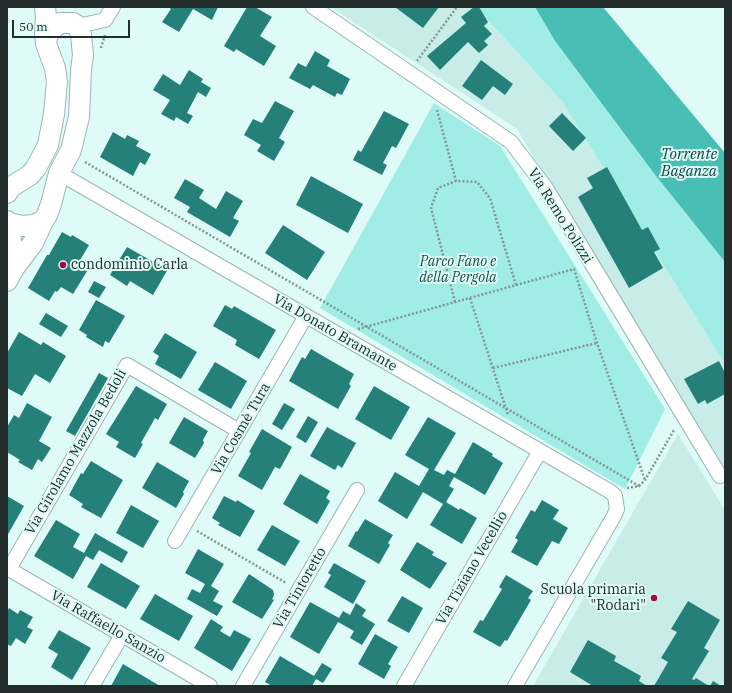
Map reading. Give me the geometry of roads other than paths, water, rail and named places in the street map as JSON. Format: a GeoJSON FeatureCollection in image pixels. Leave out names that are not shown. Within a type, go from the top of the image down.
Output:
{"type":"FeatureCollection","features":[{"type":"Feature","properties":{"kind":"street"},"geometry":{"type":"LineString","coordinates":[[8,189],[30,175],[36,168],[48,145],[54,114],[57,82],[55,68],[46,44],[44,32],[46,18],[45,7]]}},
{"type":"Feature","properties":{"kind":"street"},"geometry":{"type":"LineString","coordinates":[[11,275],[33,243],[42,221],[47,214],[60,173],[71,150],[79,117],[83,55],[81,36],[70,7]]}},
{"type":"Feature","properties":{"kind":"street"},"geometry":{"type":"LineString","coordinates":[[46,44],[50,31],[60,23],[73,23],[78,26],[104,20],[113,7]]}},
{"type":"Feature","properties":{"kind":"street","name":"Via Remo Polizzi"},"geometry":{"type":"LineString","coordinates":[[312,7],[511,142],[546,188],[720,476]]}},
{"type":"Feature","properties":{"kind":"street","name":"Via Donato Bramante"},"geometry":{"type":"LineString","coordinates":[[60,173],[611,492],[615,496],[617,509],[614,516],[515,686]]}},
{"type":"Feature","properties":{"kind":"street"},"geometry":{"type":"LineString","coordinates":[[11,275],[8,222],[22,226],[33,225],[42,221]]}},
{"type":"Feature","properties":{"kind":"street","name":"Via Cosmè Tura"},"geometry":{"type":"LineString","coordinates":[[175,541],[306,316]]}},
{"type":"Feature","properties":{"kind":"street","name":"Via Girolamo Mazzola Bedoli"},"geometry":{"type":"LineString","coordinates":[[8,569],[127,365],[239,431]]}},
{"type":"Feature","properties":{"kind":"street","name":"Via Tiziano Vecellio"},"geometry":{"type":"LineString","coordinates":[[404,686],[540,451]]}},
{"type":"Feature","properties":{"kind":"street","name":"Via Tintoretto"},"geometry":{"type":"LineString","coordinates":[[243,686],[357,490]]}},
{"type":"Feature","properties":{"kind":"street","name":"Via Raffaello Sanzio"},"geometry":{"type":"LineString","coordinates":[[8,569],[210,686]]}},
{"type":"Feature","properties":{"kind":"street"},"geometry":{"type":"LineString","coordinates":[[92,686],[122,635]]}},
{"type":"Feature","properties":{"kind":"water","name":"Torrente Baganza"},"geometry":{"type":"Polygon","coordinates":[[[535,7],[603,7],[725,153],[725,262],[656,176],[555,41],[535,7]]]}},
{"type":"Feature","properties":{"kind":"place","name":"condominio Carla"},"geometry":{"type":"Point","coordinates":[63,265]}},
{"type":"Feature","properties":{"kind":"place","name":"Scuola primaria \"Rodari\""},"geometry":{"type":"Point","coordinates":[654,598]}},
{"type":"Feature","properties":{"kind":"park label","name":"Parco Fano e della Pergola"},"geometry":{"type":"Point","coordinates":[458,270]}}]}
